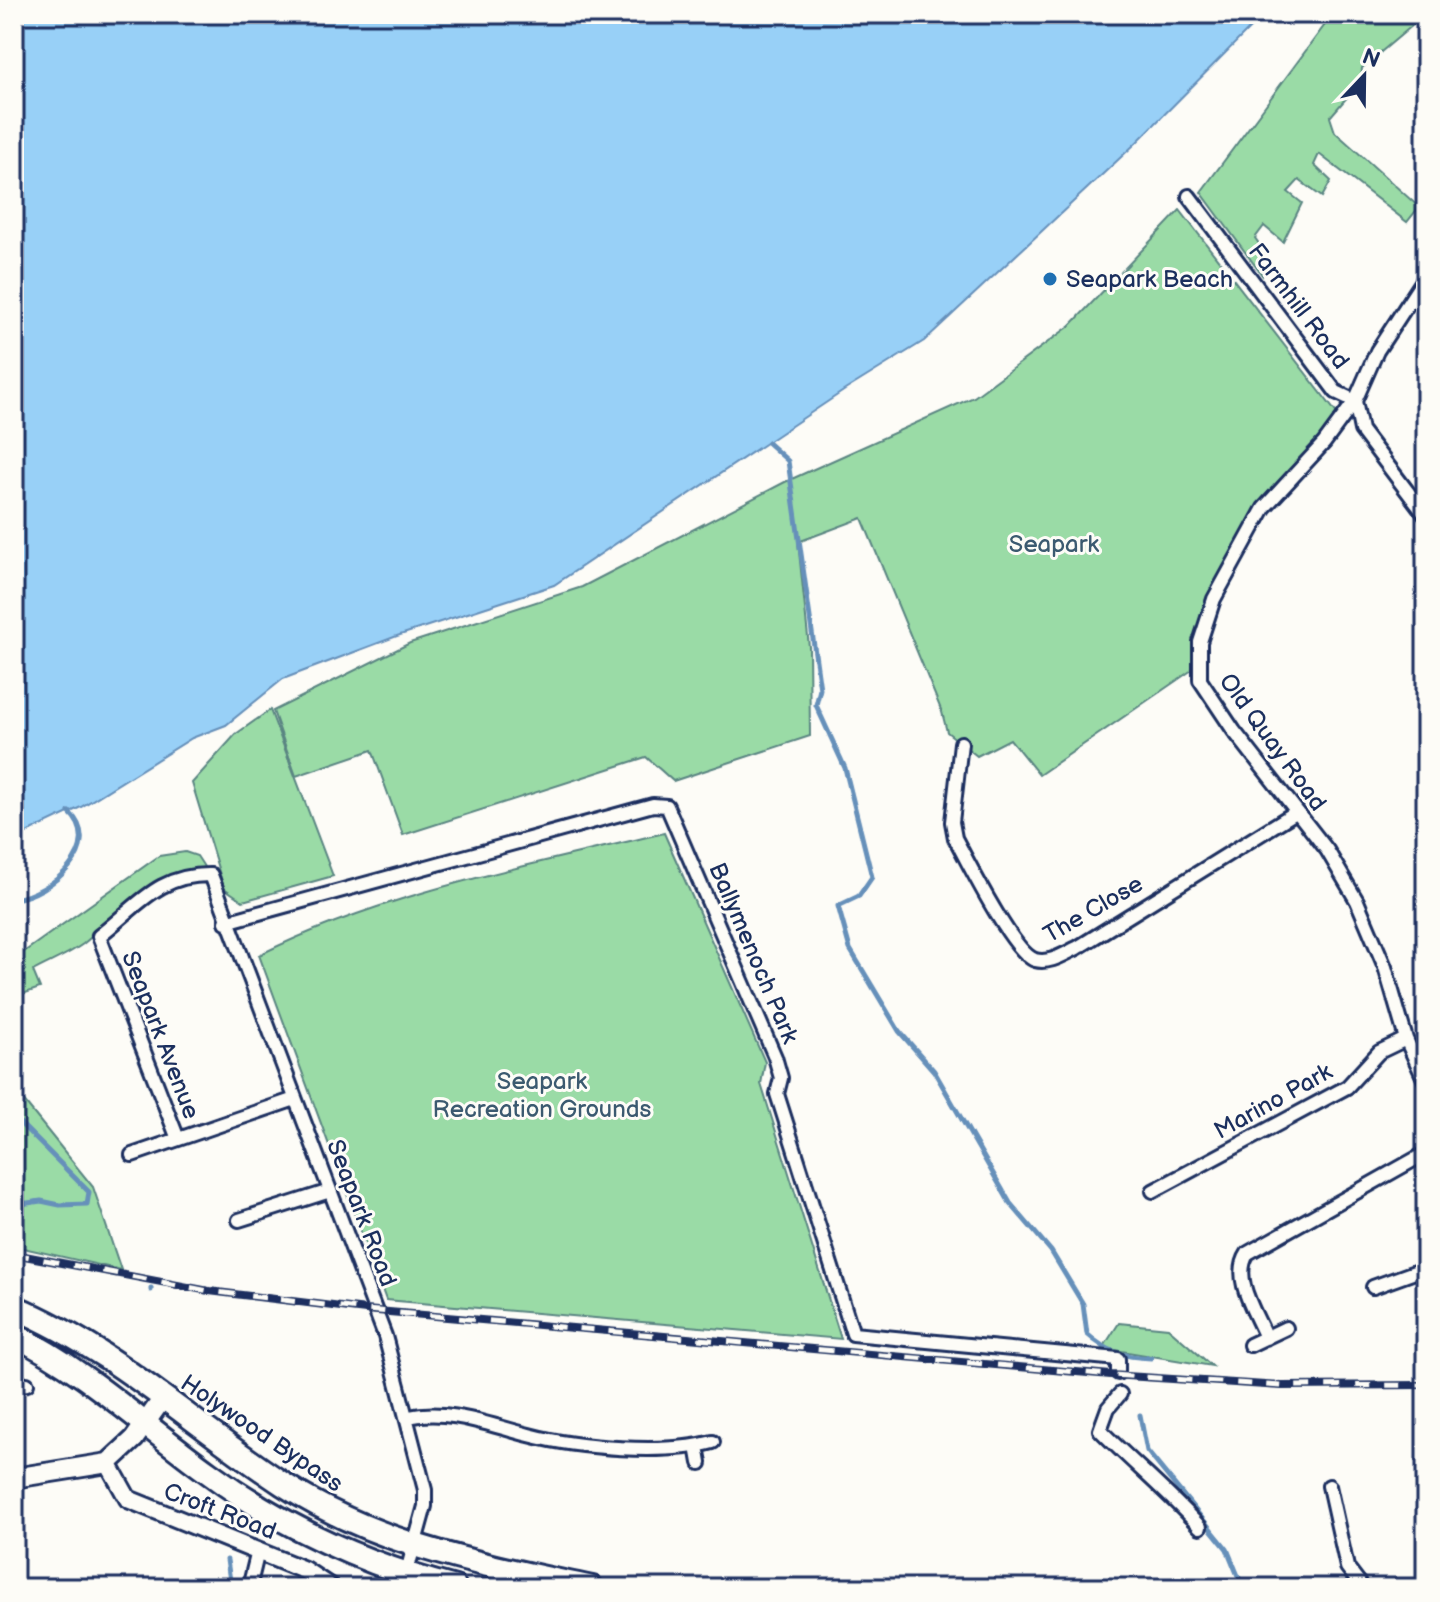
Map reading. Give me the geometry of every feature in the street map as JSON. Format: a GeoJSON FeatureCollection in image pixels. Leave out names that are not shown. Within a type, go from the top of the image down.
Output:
{"type":"FeatureCollection","features":[{"type":"Feature","properties":{"kind":"highway","name":"Holywood Bypass"},"geometry":{"type":"LineString","coordinates":[[14,1307],[86,1342],[308,1499],[414,1547],[592,1588]]}},
{"type":"Feature","properties":{"kind":"highway"},"geometry":{"type":"LineString","coordinates":[[14,1335],[90,1381],[211,1475],[293,1524],[363,1559],[455,1588]]}},
{"type":"Feature","properties":{"kind":"main road"},"geometry":{"type":"LineString","coordinates":[[14,1478],[108,1463],[122,1453],[163,1398]]}},
{"type":"Feature","properties":{"kind":"street","name":"Farmhill Road"},"geometry":{"type":"LineString","coordinates":[[1189,196],[1326,380],[1336,392],[1355,401],[1361,430],[1426,516]]}},
{"type":"Feature","properties":{"kind":"street","name":"Old Quay Road"},"geometry":{"type":"LineString","coordinates":[[1426,276],[1377,351],[1355,401],[1324,443],[1264,508],[1214,599],[1200,642],[1200,680],[1208,696],[1327,850],[1357,901],[1385,967],[1406,1039],[1426,1083]]}},
{"type":"Feature","properties":{"kind":"street","name":"The Close"},"geometry":{"type":"LineString","coordinates":[[961,743],[952,822],[955,838],[1019,948],[1040,961],[1054,959],[1077,948],[1296,812]]}},
{"type":"Feature","properties":{"kind":"street","name":"Ballymenoch Park"},"geometry":{"type":"LineString","coordinates":[[226,922],[653,805],[667,806],[775,1057],[781,1078],[777,1094],[853,1334],[1118,1359],[1118,1373]]}},
{"type":"Feature","properties":{"kind":"street","name":"Seapark Avenue"},"geometry":{"type":"LineString","coordinates":[[178,1139],[99,936],[162,883],[192,874],[211,875]]}},
{"type":"Feature","properties":{"kind":"street","name":"Seapark Road"},"geometry":{"type":"LineString","coordinates":[[211,875],[226,922],[385,1336],[408,1417],[425,1490],[406,1575]]}},
{"type":"Feature","properties":{"kind":"street","name":"Marino Park"},"geometry":{"type":"LineString","coordinates":[[1153,1191],[1347,1087],[1379,1052],[1406,1039]]}},
{"type":"Feature","properties":{"kind":"street"},"geometry":{"type":"LineString","coordinates":[[132,1155],[295,1099]]}},
{"type":"Feature","properties":{"kind":"street"},"geometry":{"type":"LineString","coordinates":[[1266,1338],[1242,1277],[1242,1264],[1248,1253],[1426,1153]]}},
{"type":"Feature","properties":{"kind":"street"},"geometry":{"type":"LineString","coordinates":[[239,1220],[330,1191]]}},
{"type":"Feature","properties":{"kind":"street"},"geometry":{"type":"LineString","coordinates":[[1373,1287],[1426,1268]]}},
{"type":"Feature","properties":{"kind":"street"},"geometry":{"type":"LineString","coordinates":[[1250,1345],[1286,1328]]}},
{"type":"Feature","properties":{"kind":"street"},"geometry":{"type":"LineString","coordinates":[[1120,1394],[1108,1408],[1100,1430],[1132,1462],[1161,1484],[1200,1527]]}},
{"type":"Feature","properties":{"kind":"street"},"geometry":{"type":"LineString","coordinates":[[408,1417],[434,1411],[533,1437],[580,1443],[670,1450],[713,1442]]}},
{"type":"Feature","properties":{"kind":"street"},"geometry":{"type":"LineString","coordinates":[[697,1446],[700,1463]]}},
{"type":"Feature","properties":{"kind":"street","name":"Croft Road"},"geometry":{"type":"LineString","coordinates":[[108,1463],[128,1499],[304,1570],[331,1588]]}},
{"type":"Feature","properties":{"kind":"street"},"geometry":{"type":"LineString","coordinates":[[1329,1486],[1347,1567],[1363,1588]]}},
{"type":"Feature","properties":{"kind":"street"},"geometry":{"type":"LineString","coordinates":[[249,1588],[258,1551]]}},
{"type":"Feature","properties":{"kind":"green space"},"geometry":{"type":"Polygon","coordinates":[[[1333,14],[1426,14],[1362,68],[1361,81],[1330,117],[1335,132],[1419,207],[1407,222],[1319,154],[1314,165],[1331,181],[1322,197],[1299,180],[1288,192],[1302,203],[1283,242],[1264,226],[1255,238],[1262,248],[1262,275],[1201,192],[1333,14]]]}},
{"type":"Feature","properties":{"kind":"green space","name":"Seapark"},"geometry":{"type":"Polygon","coordinates":[[[1180,210],[1338,415],[1321,442],[1263,505],[1214,589],[1192,670],[1039,775],[1010,739],[977,756],[947,732],[942,712],[862,518],[798,542],[809,647],[810,736],[673,781],[646,757],[403,835],[372,750],[296,776],[273,711],[410,643],[582,587],[785,482],[974,397],[1071,325],[1180,210]]]}},
{"type":"Feature","properties":{"kind":"green space"},"geometry":{"type":"Polygon","coordinates":[[[270,710],[333,876],[243,901],[224,888],[192,783],[236,734],[270,710]]]}},
{"type":"Feature","properties":{"kind":"green space","name":"Seapark Recreation Grounds"},"geometry":{"type":"Polygon","coordinates":[[[664,833],[765,1062],[761,1084],[841,1339],[386,1300],[259,955],[307,933],[407,897],[509,869],[664,833]]]}},
{"type":"Feature","properties":{"kind":"green space"},"geometry":{"type":"Polygon","coordinates":[[[185,852],[197,856],[208,873],[190,871],[172,874],[140,892],[83,944],[33,971],[40,988],[14,997],[14,959],[159,856],[185,852]]]}},
{"type":"Feature","properties":{"kind":"green space"},"geometry":{"type":"Polygon","coordinates":[[[14,1089],[93,1187],[121,1270],[14,1246],[14,1089]]]}},
{"type":"Feature","properties":{"kind":"green space"},"geometry":{"type":"Polygon","coordinates":[[[1119,1323],[1168,1328],[1212,1366],[1103,1348],[1119,1323]]]}},
{"type":"Feature","properties":{"kind":"water"},"geometry":{"type":"Polygon","coordinates":[[[14,14],[1264,14],[1135,144],[924,341],[845,390],[554,585],[397,636],[283,679],[226,725],[192,738],[81,807],[14,839],[14,14]]]}},
{"type":"Feature","properties":{"kind":"waterway"},"geometry":{"type":"LineString","coordinates":[[768,443],[788,461],[820,689],[816,705],[845,768],[872,877],[859,896],[838,906],[850,949],[899,1031],[934,1071],[1010,1203],[1051,1251],[1083,1304],[1087,1334],[1116,1352],[1151,1358]]}},
{"type":"Feature","properties":{"kind":"waterway"},"geometry":{"type":"LineString","coordinates":[[14,899],[29,895],[57,879],[78,854],[81,840],[79,826],[69,812]]}},
{"type":"Feature","properties":{"kind":"waterway"},"geometry":{"type":"LineString","coordinates":[[14,1117],[89,1192],[87,1204],[60,1205],[41,1201],[14,1205]]}},
{"type":"Feature","properties":{"kind":"waterway"},"geometry":{"type":"LineString","coordinates":[[1140,1415],[1147,1451],[1227,1549],[1243,1588]]}},
{"type":"Feature","properties":{"kind":"waterway"},"geometry":{"type":"LineString","coordinates":[[227,1560],[231,1588]]}},
{"type":"Feature","properties":{"kind":"railway"},"geometry":{"type":"LineString","coordinates":[[14,1254],[209,1291],[366,1310],[1111,1375],[1282,1386],[1426,1385]]}},
{"type":"Feature","properties":{"kind":"place","name":"Seapark Beach"},"geometry":{"type":"Point","coordinates":[1050,279]}}]}
